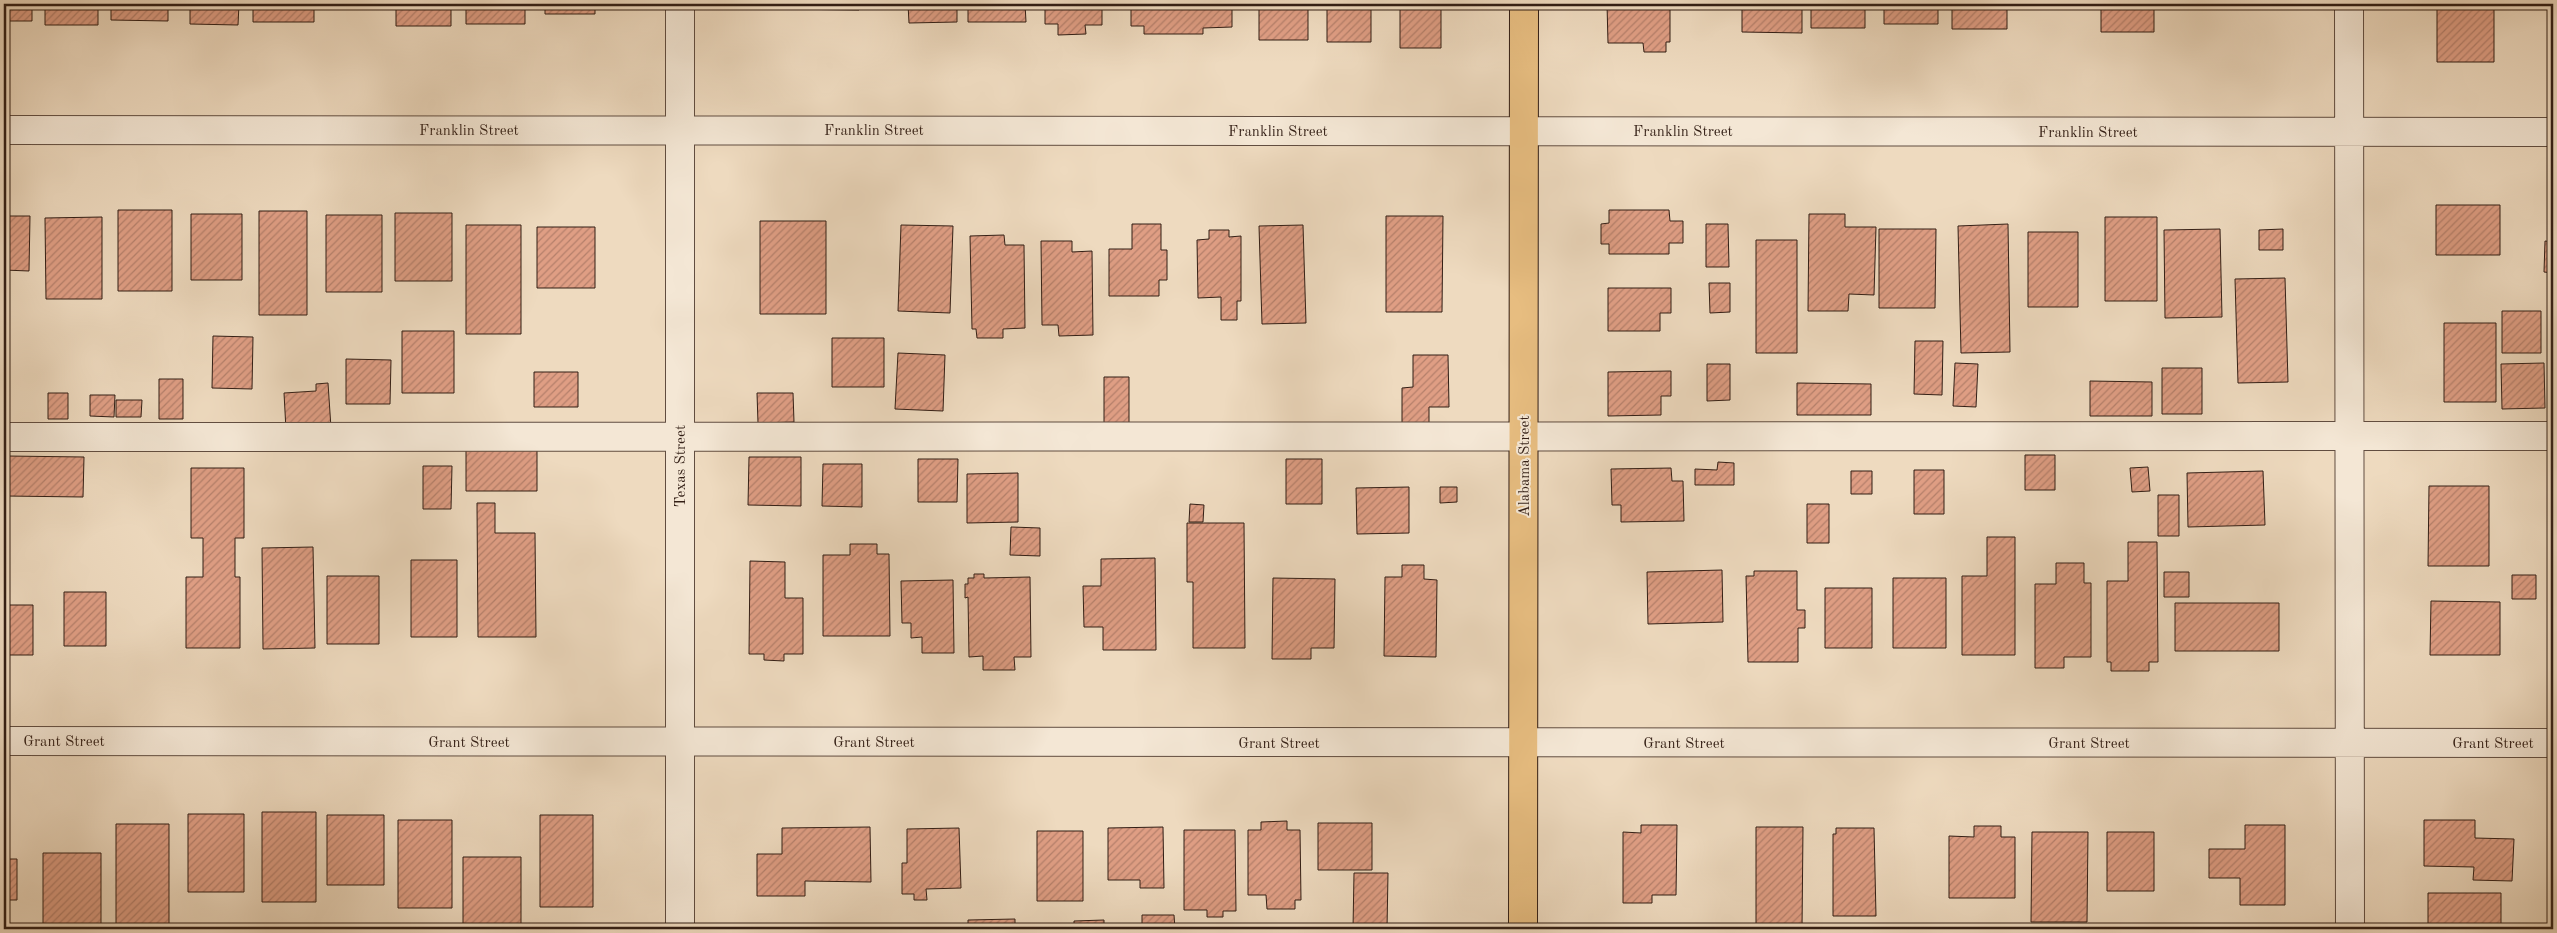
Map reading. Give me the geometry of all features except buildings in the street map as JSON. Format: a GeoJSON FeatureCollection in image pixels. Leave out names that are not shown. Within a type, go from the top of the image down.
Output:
{"type":"FeatureCollection","features":[{"type":"Feature","properties":{"kind":"main road","name":"Alabama Street"},"geometry":{"type":"LineString","coordinates":[[1524,4],[1524,929]]}},
{"type":"Feature","properties":{"kind":"street","name":"Texas Street"},"geometry":{"type":"LineString","coordinates":[[680,4],[680,929]]}},
{"type":"Feature","properties":{"kind":"street"},"geometry":{"type":"LineString","coordinates":[[2348,4],[2350,929]]}},
{"type":"Feature","properties":{"kind":"street","name":"Franklin Street"},"geometry":{"type":"LineString","coordinates":[[4,130],[2553,132]]}},
{"type":"Feature","properties":{"kind":"street"},"geometry":{"type":"LineString","coordinates":[[4,438],[2553,436]]}},
{"type":"Feature","properties":{"kind":"street","name":"Grant Street"},"geometry":{"type":"LineString","coordinates":[[4,741],[2553,743]]}}]}
